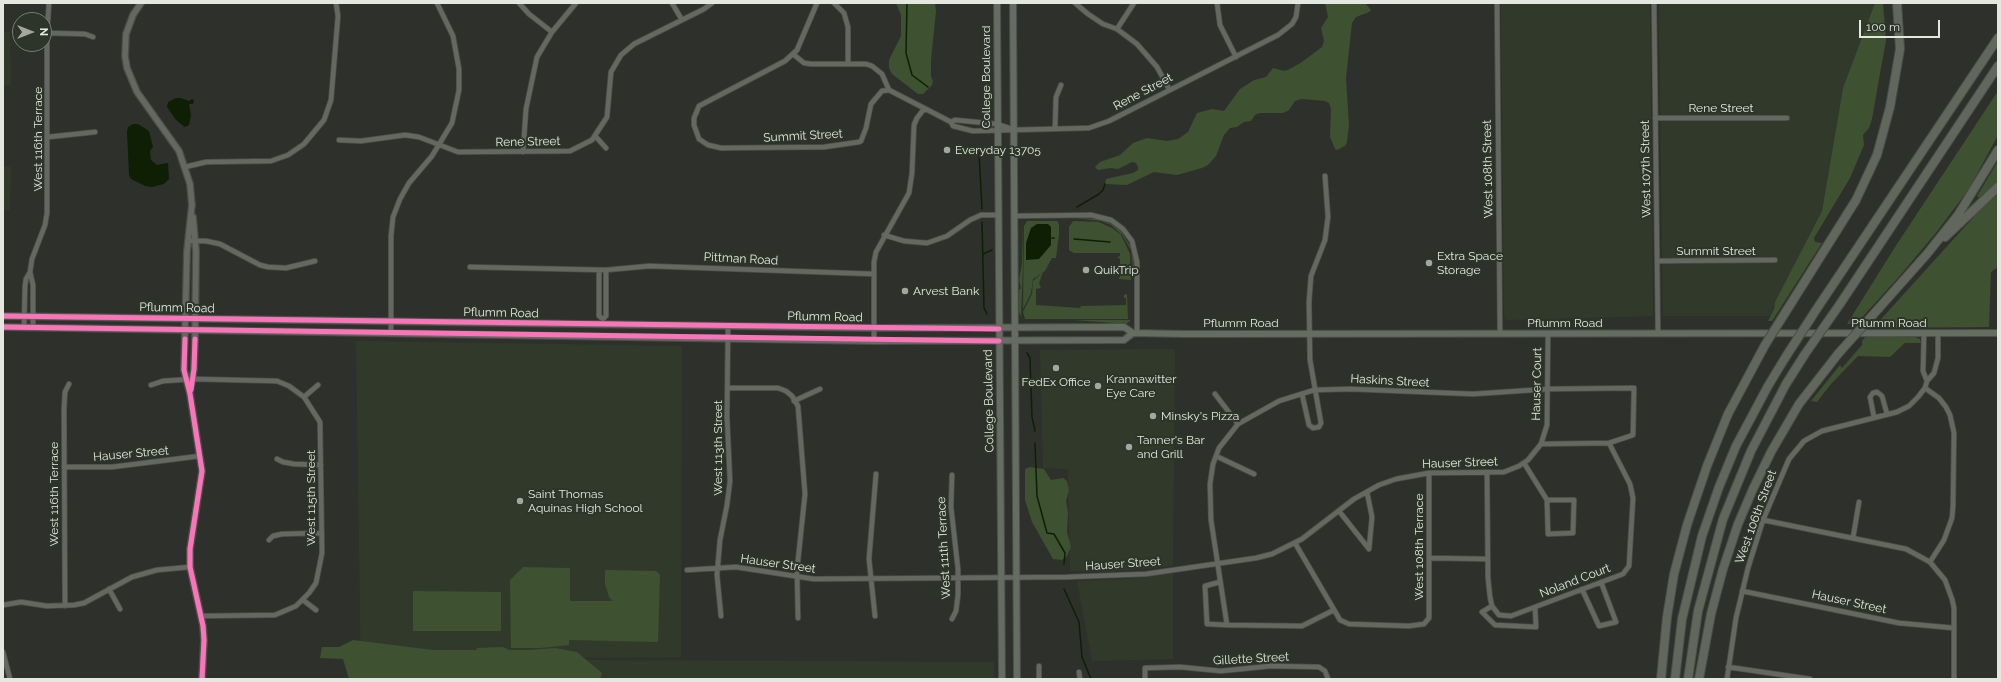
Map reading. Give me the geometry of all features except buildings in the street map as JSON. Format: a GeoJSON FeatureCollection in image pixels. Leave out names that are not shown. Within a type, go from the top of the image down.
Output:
{"type":"FeatureCollection","features":[{"type":"Feature","properties":{"kind":"highway"},"geometry":{"type":"LineString","coordinates":[[1661,679],[1667,618],[1674,574],[1687,525],[1706,466],[1728,414],[1765,345],[1856,200],[1877,155],[1890,107],[1900,48],[1897,3]]}},
{"type":"Feature","properties":{"kind":"highway"},"geometry":{"type":"LineString","coordinates":[[1675,679],[1682,619],[1702,536],[1719,487],[1740,440],[1768,386],[1785,358],[1998,38]]}},
{"type":"Feature","properties":{"kind":"highway"},"geometry":{"type":"LineString","coordinates":[[1688,679],[1698,611],[1723,519],[1751,451],[1782,390],[1805,354],[1840,304],[1998,66]]}},
{"type":"Feature","properties":{"kind":"highway"},"geometry":{"type":"LineString","coordinates":[[1699,679],[1711,614],[1723,569],[1738,524],[1771,452],[1799,404],[1838,354],[1927,254],[1967,201],[1998,150]]}},
{"type":"Feature","properties":{"kind":"highway"},"geometry":{"type":"LineString","coordinates":[[1927,254],[1998,187]]}},
{"type":"Feature","properties":{"kind":"main road","name":"College Boulevard"},"geometry":{"type":"LineString","coordinates":[[997,3],[1002,679]]}},
{"type":"Feature","properties":{"kind":"main road"},"geometry":{"type":"LineString","coordinates":[[1013,3],[1017,679]]}},
{"type":"Feature","properties":{"kind":"main road","name":"Pflumm Road"},"geometry":{"type":"LineString","coordinates":[[3,316],[874,328],[1015,329],[1124,327],[1135,333],[1310,335],[1998,333]]}},
{"type":"Feature","properties":{"kind":"main road","name":"Pflumm Road"},"geometry":{"type":"LineString","coordinates":[[3,327],[874,341],[1124,340],[1135,333]]}},
{"type":"Feature","properties":{"kind":"street"},"geometry":{"type":"LineString","coordinates":[[141,3],[133,15],[126,34],[125,56],[127,68],[137,92],[172,141],[185,167],[190,184],[195,241],[195,331],[193,379],[190,394]]}},
{"type":"Feature","properties":{"kind":"street"},"geometry":{"type":"LineString","coordinates":[[185,167],[206,162],[271,161],[288,156],[304,144],[324,120],[331,100],[338,16],[336,3]]}},
{"type":"Feature","properties":{"kind":"street"},"geometry":{"type":"LineString","coordinates":[[391,334],[391,236],[393,217],[400,199],[409,183],[440,145],[452,123],[457,105],[459,69],[453,36],[436,3]]}},
{"type":"Feature","properties":{"kind":"street"},"geometry":{"type":"LineString","coordinates":[[519,3],[529,14],[552,32]]}},
{"type":"Feature","properties":{"kind":"street"},"geometry":{"type":"LineString","coordinates":[[523,152],[526,109],[537,57],[552,32],[576,3]]}},
{"type":"Feature","properties":{"kind":"street"},"geometry":{"type":"LineString","coordinates":[[672,3],[682,20]]}},
{"type":"Feature","properties":{"kind":"street"},"geometry":{"type":"LineString","coordinates":[[606,148],[596,137],[607,117],[611,72],[621,55],[634,44],[712,3]]}},
{"type":"Feature","properties":{"kind":"street"},"geometry":{"type":"LineString","coordinates":[[817,3],[797,50],[793,54],[804,62],[811,64],[866,64],[877,69],[882,74],[889,90]]}},
{"type":"Feature","properties":{"kind":"street"},"geometry":{"type":"LineString","coordinates":[[834,3],[844,13],[848,27],[848,64]]}},
{"type":"Feature","properties":{"kind":"street"},"geometry":{"type":"LineString","coordinates":[[1075,3],[1103,24],[1117,29],[1137,44],[1151,58],[1169,89]]}},
{"type":"Feature","properties":{"kind":"street"},"geometry":{"type":"LineString","coordinates":[[1117,29],[1134,3]]}},
{"type":"Feature","properties":{"kind":"street"},"geometry":{"type":"LineString","coordinates":[[1217,3],[1220,25],[1236,57]]}},
{"type":"Feature","properties":{"kind":"street","name":"Rene Street"},"geometry":{"type":"LineString","coordinates":[[889,90],[951,122],[953,126],[973,132],[997,132],[1014,129],[1080,129],[1099,125],[1236,57],[1286,30],[1296,17],[1298,3]]}},
{"type":"Feature","properties":{"kind":"street","name":"West 108th Street"},"geometry":{"type":"LineString","coordinates":[[1497,3],[1500,334]]}},
{"type":"Feature","properties":{"kind":"street","name":"West 107th Street"},"geometry":{"type":"LineString","coordinates":[[1654,3],[1658,334]]}},
{"type":"Feature","properties":{"kind":"street"},"geometry":{"type":"LineString","coordinates":[[52,33],[85,34],[93,37]]}},
{"type":"Feature","properties":{"kind":"street","name":"West 116th Terrace"},"geometry":{"type":"LineString","coordinates":[[24,328],[25,286],[32,260],[45,225],[47,213],[47,52]]}},
{"type":"Feature","properties":{"kind":"street","name":"Summit Street"},"geometry":{"type":"LineString","coordinates":[[793,54],[785,61],[704,102],[696,112],[694,125],[696,134],[703,142],[714,148],[824,147],[859,142],[866,128],[871,104],[882,91],[889,90]]}},
{"type":"Feature","properties":{"kind":"street"},"geometry":{"type":"LineString","coordinates":[[1055,128],[1056,97],[1061,85]]}},
{"type":"Feature","properties":{"kind":"street"},"geometry":{"type":"LineString","coordinates":[[874,341],[874,274],[876,252],[884,235],[904,204],[909,193],[912,173],[914,125],[924,109]]}},
{"type":"Feature","properties":{"kind":"street","name":"Rene Street"},"geometry":{"type":"LineString","coordinates":[[1655,118],[1788,118]]}},
{"type":"Feature","properties":{"kind":"street","name":"Rene Street"},"geometry":{"type":"LineString","coordinates":[[951,122],[955,120],[997,124],[1014,129]]}},
{"type":"Feature","properties":{"kind":"street"},"geometry":{"type":"LineString","coordinates":[[48,137],[95,132]]}},
{"type":"Feature","properties":{"kind":"street","name":"Rene Street"},"geometry":{"type":"LineString","coordinates":[[340,140],[361,141],[405,135],[419,138],[458,152],[523,152],[570,151],[596,137]]}},
{"type":"Feature","properties":{"kind":"street"},"geometry":{"type":"LineString","coordinates":[[1302,394],[1309,425],[1316,428],[1319,427],[1321,423],[1314,390],[1310,360],[1309,302],[1311,276],[1325,240],[1328,217],[1325,176]]}},
{"type":"Feature","properties":{"kind":"street"},"geometry":{"type":"LineString","coordinates":[[192,204],[188,241],[184,370],[190,394],[200,456],[201,484],[190,549],[190,567],[201,616],[204,640],[202,679]]}},
{"type":"Feature","properties":{"kind":"street"},"geometry":{"type":"LineString","coordinates":[[884,235],[904,242],[927,242],[947,236],[970,220],[981,216],[998,215]]}},
{"type":"Feature","properties":{"kind":"street"},"geometry":{"type":"LineString","coordinates":[[1015,216],[1101,216],[1119,226],[1127,234],[1136,251],[1135,333]]}},
{"type":"Feature","properties":{"kind":"street"},"geometry":{"type":"LineString","coordinates":[[188,241],[220,244],[260,265],[268,267],[286,268],[315,261]]}},
{"type":"Feature","properties":{"kind":"street","name":"Summit Street"},"geometry":{"type":"LineString","coordinates":[[1657,261],[1776,260]]}},
{"type":"Feature","properties":{"kind":"street","name":"Pittman Road"},"geometry":{"type":"LineString","coordinates":[[606,270],[649,266],[874,274]]}},
{"type":"Feature","properties":{"kind":"street"},"geometry":{"type":"LineString","coordinates":[[470,267],[606,270],[606,316],[602,319],[599,316],[599,270]]}},
{"type":"Feature","properties":{"kind":"street","name":"West 116th Terrace"},"geometry":{"type":"LineString","coordinates":[[30,272],[33,285],[33,328]]}},
{"type":"Feature","properties":{"kind":"street","name":"West 113th Street"},"geometry":{"type":"LineString","coordinates":[[721,616],[718,568],[730,481],[728,326]]}},
{"type":"Feature","properties":{"kind":"street","name":"Hauser Court"},"geometry":{"type":"LineString","coordinates":[[1533,455],[1541,444],[1547,425],[1548,334]]}},
{"type":"Feature","properties":{"kind":"street"},"geometry":{"type":"LineString","coordinates":[[1924,334],[1923,371],[1926,381],[1925,388],[1938,398],[1946,407],[1950,415],[1954,433],[1954,506],[1952,518],[1944,540],[1930,562]]}},
{"type":"Feature","properties":{"kind":"street"},"geometry":{"type":"LineString","coordinates":[[1926,381],[1934,373],[1936,367],[1938,334]]}},
{"type":"Feature","properties":{"kind":"street"},"geometry":{"type":"LineString","coordinates":[[151,385],[163,381],[193,379],[277,381],[289,386],[304,397],[318,385]]}},
{"type":"Feature","properties":{"kind":"street","name":"West 116th Terrace"},"geometry":{"type":"LineString","coordinates":[[64,606],[64,409],[65,392],[69,384]]}},
{"type":"Feature","properties":{"kind":"street"},"geometry":{"type":"LineString","coordinates":[[728,388],[778,388],[786,391],[798,406],[805,494],[797,578],[798,618]]}},
{"type":"Feature","properties":{"kind":"street","name":"Haskins Street"},"geometry":{"type":"LineString","coordinates":[[1228,625],[1217,563],[1210,504],[1213,464],[1223,441],[1238,424],[1266,407],[1314,390],[1350,389],[1473,394],[1548,389],[1634,388],[1633,435],[1609,443]]}},
{"type":"Feature","properties":{"kind":"street","name":"West 106th Street"},"geometry":{"type":"LineString","coordinates":[[1727,679],[1742,590],[1763,520],[1789,459],[1804,441],[1822,431],[1904,409],[1918,397],[1925,388]]}},
{"type":"Feature","properties":{"kind":"street"},"geometry":{"type":"LineString","coordinates":[[794,401],[820,389]]}},
{"type":"Feature","properties":{"kind":"street"},"geometry":{"type":"LineString","coordinates":[[1874,417],[1870,397],[1873,393],[1877,392],[1882,396],[1886,414]]}},
{"type":"Feature","properties":{"kind":"street"},"geometry":{"type":"LineString","coordinates":[[1215,394],[1238,424]]}},
{"type":"Feature","properties":{"kind":"street","name":"West 115th Street"},"geometry":{"type":"LineString","coordinates":[[303,600],[316,583],[320,568],[322,533],[320,422],[313,408],[304,397]]}},
{"type":"Feature","properties":{"kind":"street"},"geometry":{"type":"LineString","coordinates":[[1541,444],[1609,443]]}},
{"type":"Feature","properties":{"kind":"street","name":"Noland Court"},"geometry":{"type":"LineString","coordinates":[[1487,473],[1488,578],[1492,606],[1499,615],[1512,616],[1623,574],[1629,566],[1633,498],[1630,484],[1609,443]]}},
{"type":"Feature","properties":{"kind":"street","name":"Hauser Street"},"geometry":{"type":"LineString","coordinates":[[687,570],[736,567],[797,578],[835,580],[1146,574],[1256,558],[1272,554],[1295,543],[1366,492],[1396,479],[1429,473],[1487,473],[1509,470],[1524,463],[1533,455]]}},
{"type":"Feature","properties":{"kind":"street","name":"Hauser Street"},"geometry":{"type":"LineString","coordinates":[[64,467],[112,468],[200,456]]}},
{"type":"Feature","properties":{"kind":"street"},"geometry":{"type":"LineString","coordinates":[[1216,456],[1254,474]]}},
{"type":"Feature","properties":{"kind":"street"},"geometry":{"type":"LineString","coordinates":[[277,459],[294,464],[321,464]]}},
{"type":"Feature","properties":{"kind":"street"},"geometry":{"type":"LineString","coordinates":[[1524,463],[1547,500],[1548,534],[1573,533],[1574,500],[1547,500]]}},
{"type":"Feature","properties":{"kind":"street","name":"West 108th Terrace"},"geometry":{"type":"LineString","coordinates":[[1334,610],[1340,620],[1349,624],[1409,626],[1424,624],[1429,618],[1429,473]]}},
{"type":"Feature","properties":{"kind":"street"},"geometry":{"type":"LineString","coordinates":[[875,616],[870,579],[869,550],[876,474]]}},
{"type":"Feature","properties":{"kind":"street","name":"West 111th Terrace"},"geometry":{"type":"LineString","coordinates":[[952,475],[951,515],[958,577],[958,604],[952,619]]}},
{"type":"Feature","properties":{"kind":"street"},"geometry":{"type":"LineString","coordinates":[[1339,511],[1369,549],[1372,516],[1366,492]]}},
{"type":"Feature","properties":{"kind":"street"},"geometry":{"type":"LineString","coordinates":[[1854,538],[1860,502]]}},
{"type":"Feature","properties":{"kind":"street"},"geometry":{"type":"LineString","coordinates":[[1763,520],[1906,549],[1930,562],[1942,576],[1950,591],[1954,608],[1954,679]]}},
{"type":"Feature","properties":{"kind":"street"},"geometry":{"type":"LineString","coordinates":[[269,540],[273,536],[282,534],[322,533]]}},
{"type":"Feature","properties":{"kind":"street"},"geometry":{"type":"LineString","coordinates":[[1220,582],[1205,586],[1207,624],[1302,626],[1334,610],[1295,543]]}},
{"type":"Feature","properties":{"kind":"street"},"geometry":{"type":"LineString","coordinates":[[1429,558],[1488,559]]}},
{"type":"Feature","properties":{"kind":"street"},"geometry":{"type":"LineString","coordinates":[[3,605],[21,602],[47,606],[64,606],[84,603],[145,572],[190,567]]}},
{"type":"Feature","properties":{"kind":"street"},"geometry":{"type":"LineString","coordinates":[[1582,589],[1599,626],[1616,622],[1601,582]]}},
{"type":"Feature","properties":{"kind":"street"},"geometry":{"type":"LineString","coordinates":[[109,589],[120,610]]}},
{"type":"Feature","properties":{"kind":"street","name":"Hauser Street"},"geometry":{"type":"LineString","coordinates":[[1742,590],[1899,623],[1954,628]]}},
{"type":"Feature","properties":{"kind":"street"},"geometry":{"type":"LineString","coordinates":[[201,616],[275,615],[287,611],[303,600],[316,610]]}},
{"type":"Feature","properties":{"kind":"street","name":"Noland Court"},"geometry":{"type":"LineString","coordinates":[[1492,606],[1482,612],[1494,625],[1536,628],[1535,607]]}},
{"type":"Feature","properties":{"kind":"street"},"geometry":{"type":"LineString","coordinates":[[3,652],[10,679]]}},
{"type":"Feature","properties":{"kind":"street"},"geometry":{"type":"LineString","coordinates":[[1039,666],[1039,679]]}},
{"type":"Feature","properties":{"kind":"street","name":"Gillette Street"},"geometry":{"type":"LineString","coordinates":[[1145,679],[1145,668],[1180,667],[1221,671],[1271,666],[1314,666],[1325,671],[1328,679]]}},
{"type":"Feature","properties":{"kind":"street"},"geometry":{"type":"LineString","coordinates":[[1728,667],[1810,679]]}},
{"type":"Feature","properties":{"kind":"street"},"geometry":{"type":"LineString","coordinates":[[1080,672],[1080,679]]}},
{"type":"Feature","properties":{"kind":"shaded area"},"geometry":{"type":"Polygon","coordinates":[[[896,3],[935,3],[936,11],[931,60],[931,77],[933,81],[932,85],[923,94],[918,94],[892,74],[889,68],[889,60],[901,36],[901,15],[896,3]]]}},
{"type":"Feature","properties":{"kind":"shaded area"},"geometry":{"type":"Polygon","coordinates":[[[1325,3],[1365,3],[1371,10],[1356,17],[1352,23],[1346,78],[1349,125],[1347,142],[1345,146],[1337,150],[1335,149],[1330,137],[1331,109],[1329,103],[1325,101],[1302,99],[1295,101],[1289,110],[1283,113],[1259,113],[1255,115],[1251,121],[1244,122],[1237,127],[1230,128],[1224,135],[1216,156],[1208,165],[1202,168],[1177,175],[1154,172],[1127,185],[1105,184],[1106,179],[1133,173],[1138,170],[1138,167],[1136,163],[1132,162],[1118,169],[1111,168],[1098,170],[1095,167],[1100,162],[1120,155],[1133,143],[1147,138],[1167,141],[1178,139],[1188,132],[1197,113],[1212,109],[1224,111],[1240,89],[1254,80],[1266,77],[1273,68],[1284,71],[1288,70],[1302,62],[1322,47],[1324,41],[1321,28],[1328,17],[1325,3]]]}},
{"type":"Feature","properties":{"kind":"shaded area"},"geometry":{"type":"Polygon","coordinates":[[[1501,3],[1650,3],[1653,316],[1505,320],[1501,3]]]}},
{"type":"Feature","properties":{"kind":"shaded area"},"geometry":{"type":"Polygon","coordinates":[[[1659,3],[1875,3],[1843,88],[1822,211],[1775,302],[1770,316],[1663,316],[1659,3]]]}},
{"type":"Feature","properties":{"kind":"shaded area"},"geometry":{"type":"Polygon","coordinates":[[[1875,3],[1883,3],[1886,40],[1872,119],[1869,128],[1863,135],[1864,145],[1850,178],[1814,238],[1815,242],[1822,243],[1772,321],[1768,321],[1774,309],[1775,302],[1822,211],[1843,88],[1875,3]]]}},
{"type":"Feature","properties":{"kind":"shaded area"},"geometry":{"type":"Polygon","coordinates":[[[3,32],[10,32],[11,85],[3,85],[3,32]]]}},
{"type":"Feature","properties":{"kind":"shaded area"},"geometry":{"type":"Polygon","coordinates":[[[1998,91],[1998,135],[1969,189],[1935,234],[1897,279],[1856,324],[1847,324],[1895,247],[1998,91]]]}},
{"type":"Feature","properties":{"kind":"shaded area"},"geometry":{"type":"Polygon","coordinates":[[[176,98],[189,101],[192,99],[194,100],[193,104],[189,104],[191,115],[189,125],[185,127],[176,120],[167,107],[168,102],[176,98]]]}},
{"type":"Feature","properties":{"kind":"shaded area"},"geometry":{"type":"Polygon","coordinates":[[[133,124],[138,124],[149,131],[153,147],[150,151],[151,160],[157,165],[168,163],[169,179],[164,184],[152,187],[145,186],[131,179],[129,175],[127,132],[128,127],[133,124]]]}},
{"type":"Feature","properties":{"kind":"shaded area"},"geometry":{"type":"Polygon","coordinates":[[[1998,161],[1998,182],[1979,198],[1977,196],[1998,161]]]}},
{"type":"Feature","properties":{"kind":"shaded area"},"geometry":{"type":"Polygon","coordinates":[[[3,167],[11,167],[10,210],[3,210],[3,167]]]}},
{"type":"Feature","properties":{"kind":"shaded area"},"geometry":{"type":"Polygon","coordinates":[[[1998,194],[1998,267],[1991,272],[1989,327],[1873,328],[1980,210],[1998,194]]]}},
{"type":"Feature","properties":{"kind":"shaded area"},"geometry":{"type":"Polygon","coordinates":[[[1074,218],[1100,219],[1108,222],[1120,230],[1131,247],[1134,258],[1134,278],[1131,250],[1122,235],[1111,225],[1101,221],[1074,218]]]}},
{"type":"Feature","properties":{"kind":"shaded area"},"geometry":{"type":"Polygon","coordinates":[[[1027,221],[1057,221],[1059,224],[1059,235],[1056,258],[1052,258],[1045,271],[1033,279],[1031,293],[1023,309],[1024,226],[1027,221]]]}},
{"type":"Feature","properties":{"kind":"shaded area"},"geometry":{"type":"Polygon","coordinates":[[[1073,221],[1099,222],[1112,228],[1121,235],[1130,254],[1131,280],[1118,279],[1120,277],[1120,259],[1117,257],[1120,256],[1120,253],[1074,253],[1069,250],[1069,227],[1073,221]]]}},
{"type":"Feature","properties":{"kind":"shaded area"},"geometry":{"type":"Polygon","coordinates":[[[1023,222],[1021,317],[1019,312],[1019,290],[1021,288],[1019,280],[1022,264],[1023,222]]]}},
{"type":"Feature","properties":{"kind":"shaded area"},"geometry":{"type":"Polygon","coordinates":[[[1037,224],[1048,224],[1051,227],[1051,245],[1039,259],[1026,260],[1026,243],[1031,228],[1037,224]]]}},
{"type":"Feature","properties":{"kind":"shaded area"},"geometry":{"type":"Polygon","coordinates":[[[1043,272],[1039,283],[1041,288],[1036,289],[1036,305],[1080,308],[1081,306],[1126,305],[1126,298],[1124,298],[1124,295],[1127,294],[1128,319],[1025,319],[1023,312],[1032,294],[1033,281],[1043,272]]]}},
{"type":"Feature","properties":{"kind":"shaded area"},"geometry":{"type":"Polygon","coordinates":[[[1074,320],[1130,320],[1130,321],[1126,324],[1074,320]]]}},
{"type":"Feature","properties":{"kind":"shaded area"},"geometry":{"type":"Polygon","coordinates":[[[1866,336],[1915,337],[1920,339],[1921,343],[1905,343],[1890,357],[1858,356],[1831,384],[1817,402],[1811,401],[1840,365],[1842,368],[1862,345],[1862,341],[1866,336]]]}},
{"type":"Feature","properties":{"kind":"shaded area","name":"Saint Thomas Aquinas High School"},"geometry":{"type":"Polygon","coordinates":[[[356,341],[682,346],[681,657],[420,659],[994,662],[994,679],[361,679],[356,341]]]}},
{"type":"Feature","properties":{"kind":"shaded area"},"geometry":{"type":"Polygon","coordinates":[[[1175,349],[1173,566],[1107,572],[1070,571],[1068,469],[1043,468],[1040,350],[1175,349]]]}},
{"type":"Feature","properties":{"kind":"shaded area"},"geometry":{"type":"Polygon","coordinates":[[[1030,467],[1044,469],[1051,480],[1063,478],[1067,481],[1069,490],[1066,501],[1068,513],[1067,532],[1071,547],[1067,556],[1062,560],[1053,559],[1032,522],[1025,500],[1025,469],[1030,467]]]}},
{"type":"Feature","properties":{"kind":"shaded area"},"geometry":{"type":"Polygon","coordinates":[[[523,567],[570,568],[570,601],[613,601],[609,597],[605,584],[605,570],[656,571],[660,575],[658,642],[569,640],[569,645],[540,648],[511,648],[510,580],[523,567]]]}},
{"type":"Feature","properties":{"kind":"shaded area"},"geometry":{"type":"Polygon","coordinates":[[[1173,573],[1173,659],[1092,661],[1077,581],[1129,579],[1173,573]]]}},
{"type":"Feature","properties":{"kind":"shaded area"},"geometry":{"type":"Polygon","coordinates":[[[413,591],[501,592],[501,631],[413,631],[413,591]]]}},
{"type":"Feature","properties":{"kind":"shaded area"},"geometry":{"type":"Polygon","coordinates":[[[353,640],[433,650],[476,650],[477,648],[503,647],[509,650],[555,648],[577,652],[602,673],[600,679],[349,679],[343,659],[320,658],[322,647],[339,647],[353,640]]]}},
{"type":"Feature","properties":{"kind":"waterway"},"geometry":{"type":"LineString","coordinates":[[907,3],[906,53],[912,75],[928,87]]}},
{"type":"Feature","properties":{"kind":"waterway"},"geometry":{"type":"LineString","coordinates":[[979,152],[982,209]]}},
{"type":"Feature","properties":{"kind":"waterway"},"geometry":{"type":"LineString","coordinates":[[1077,207],[1099,194],[1103,190],[1105,184]]}},
{"type":"Feature","properties":{"kind":"waterway"},"geometry":{"type":"LineString","coordinates":[[982,222],[984,308],[987,314]]}},
{"type":"Feature","properties":{"kind":"waterway"},"geometry":{"type":"LineString","coordinates":[[1074,239],[1110,242]]}},
{"type":"Feature","properties":{"kind":"waterway"},"geometry":{"type":"LineString","coordinates":[[983,254],[992,250]]}},
{"type":"Feature","properties":{"kind":"waterway"},"geometry":{"type":"LineString","coordinates":[[1027,353],[1030,358],[1032,417],[1035,431]]}},
{"type":"Feature","properties":{"kind":"waterway"},"geometry":{"type":"LineString","coordinates":[[1035,443],[1037,496],[1047,533],[1054,534],[1065,553],[1064,564]]}},
{"type":"Feature","properties":{"kind":"waterway"},"geometry":{"type":"LineString","coordinates":[[1064,589],[1079,622],[1082,657],[1091,679]]}},
{"type":"Feature","properties":{"kind":"cycle path"},"geometry":{"type":"LineString","coordinates":[[3,316],[999,329]]}},
{"type":"Feature","properties":{"kind":"cycle path"},"geometry":{"type":"LineString","coordinates":[[3,327],[999,341]]}},
{"type":"Feature","properties":{"kind":"cycle path"},"geometry":{"type":"LineString","coordinates":[[185,339],[184,370],[190,394],[202,471],[190,549],[190,567],[203,626],[204,640],[202,679]]}},
{"type":"Feature","properties":{"kind":"cycle path"},"geometry":{"type":"LineString","coordinates":[[191,390],[194,369],[195,339]]}},
{"type":"Feature","properties":{"kind":"place","name":"Everyday 13705"},"geometry":{"type":"Point","coordinates":[947,150]}},
{"type":"Feature","properties":{"kind":"place","name":"Extra Space Storage"},"geometry":{"type":"Point","coordinates":[1429,263]}},
{"type":"Feature","properties":{"kind":"place","name":"QuikTrip"},"geometry":{"type":"Point","coordinates":[1086,270]}},
{"type":"Feature","properties":{"kind":"place","name":"Arvest Bank"},"geometry":{"type":"Point","coordinates":[905,291]}},
{"type":"Feature","properties":{"kind":"place","name":"FedEx Office"},"geometry":{"type":"Point","coordinates":[1056,368]}},
{"type":"Feature","properties":{"kind":"place","name":"Krannawitter Eye Care"},"geometry":{"type":"Point","coordinates":[1098,386]}},
{"type":"Feature","properties":{"kind":"place","name":"Minsky's Pizza"},"geometry":{"type":"Point","coordinates":[1153,416]}},
{"type":"Feature","properties":{"kind":"place","name":"Tanner's Bar and Grill"},"geometry":{"type":"Point","coordinates":[1129,447]}},
{"type":"Feature","properties":{"kind":"place","name":"Saint Thomas Aquinas High School"},"geometry":{"type":"Point","coordinates":[520,501]}}]}
